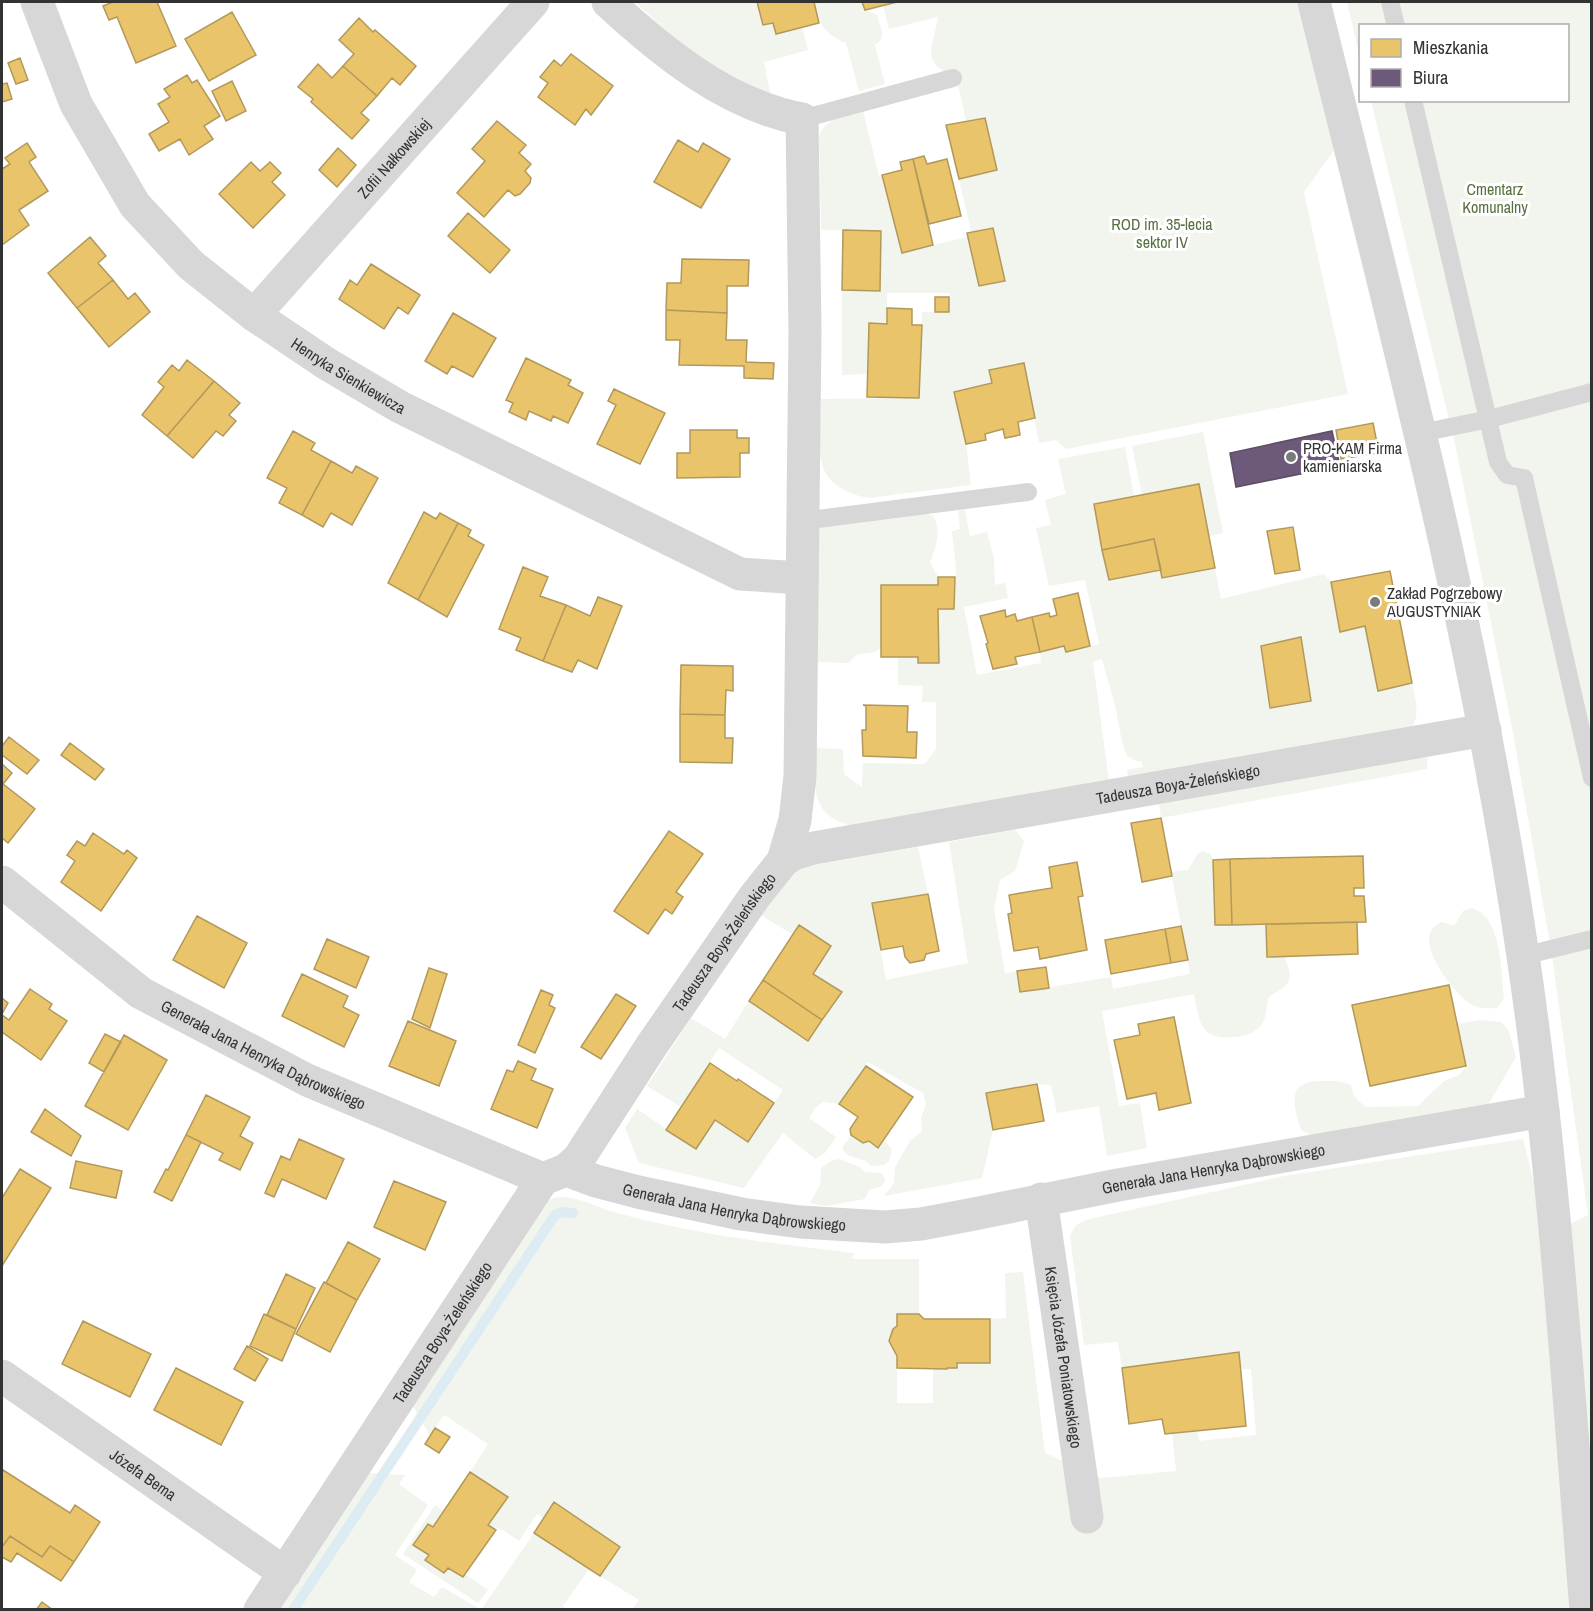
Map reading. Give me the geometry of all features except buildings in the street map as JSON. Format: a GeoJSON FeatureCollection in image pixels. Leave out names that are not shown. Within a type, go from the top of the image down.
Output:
{"type":"FeatureCollection","features":[{"type":"Feature","properties":{"kind":"street","name":"Henryka Sienkiewicza"},"geometry":{"type":"LineString","coordinates":[[37,2],[76,104],[135,205],[191,265],[254,315],[327,364],[400,407],[740,574],[802,578]]}},
{"type":"Feature","properties":{"kind":"street","name":"Zofii Nałkowskiej"},"geometry":{"type":"LineString","coordinates":[[254,315],[533,2]]}},
{"type":"Feature","properties":{"kind":"street"},"geometry":{"type":"LineString","coordinates":[[608,2],[654,43],[724,89],[773,112],[802,119],[805,332],[800,776],[795,820],[783,861]]}},
{"type":"Feature","properties":{"kind":"street"},"geometry":{"type":"LineString","coordinates":[[1314,2],[1421,434],[1485,730],[1523,956],[1543,1111],[1556,1231],[1586,1610]]}},
{"type":"Feature","properties":{"kind":"street","name":"Tadeusza Boya-Żeleńskiego"},"geometry":{"type":"LineString","coordinates":[[260,1610],[555,1174],[579,1158],[652,1045],[754,896],[783,861],[814,848],[1485,730]]}},
{"type":"Feature","properties":{"kind":"street","name":"Generała Jana Henryka Dąbrowskiego"},"geometry":{"type":"LineString","coordinates":[[2,882],[141,993],[307,1080],[555,1174],[741,1214],[860,1227],[921,1224],[1041,1199],[1543,1111]]}},
{"type":"Feature","properties":{"kind":"street","name":"Księcia Józefa Poniatowskiego"},"geometry":{"type":"LineString","coordinates":[[1041,1199],[1087,1517]]}},
{"type":"Feature","properties":{"kind":"street","name":"Józefa Bema"},"geometry":{"type":"LineString","coordinates":[[2,1376],[285,1573]]}},
{"type":"Feature","properties":{"kind":"lane"},"geometry":{"type":"LineString","coordinates":[[1390,2],[1396,24]]}},
{"type":"Feature","properties":{"kind":"lane"},"geometry":{"type":"LineString","coordinates":[[802,119],[953,78]]}},
{"type":"Feature","properties":{"kind":"lane"},"geometry":{"type":"LineString","coordinates":[[1413,102],[1498,462],[1507,475],[1524,478],[1592,778]]}},
{"type":"Feature","properties":{"kind":"lane"},"geometry":{"type":"LineString","coordinates":[[1421,434],[1592,392]]}},
{"type":"Feature","properties":{"kind":"lane"},"geometry":{"type":"LineString","coordinates":[[802,520],[1028,492]]}},
{"type":"Feature","properties":{"kind":"lane"},"geometry":{"type":"LineString","coordinates":[[1523,956],[1592,939]]}},
{"type":"Feature","properties":{"kind":"green space"},"geometry":{"type":"Polygon","coordinates":[[[635,2],[757,2],[763,25],[773,23],[776,33],[802,27],[808,50],[764,62],[771,97],[701,58],[672,36],[635,2]]]}},
{"type":"Feature","properties":{"kind":"green space"},"geometry":{"type":"Polygon","coordinates":[[[814,2],[862,2],[865,10],[877,15],[882,35],[875,45],[885,84],[859,91],[846,43],[827,32],[818,17],[814,2]]]}},
{"type":"Feature","properties":{"kind":"green space","name":"ROD im. 35-lecia sektor IV"},"geometry":{"type":"Polygon","coordinates":[[[897,2],[1301,2],[1337,146],[1304,192],[1348,394],[1066,449],[1056,440],[1039,443],[1024,363],[992,383],[955,392],[966,444],[971,485],[868,498],[848,492],[835,484],[826,474],[822,462],[821,399],[919,398],[922,312],[949,312],[949,293],[887,293],[887,324],[870,323],[868,374],[842,375],[842,290],[880,290],[881,231],[821,230],[819,137],[826,126],[836,119],[863,111],[879,176],[882,175],[902,252],[968,237],[979,286],[1004,281],[993,228],[971,232],[959,179],[996,170],[985,118],[966,121],[956,76],[944,71],[933,60],[931,54],[938,17],[889,29],[883,5],[897,2]]]}},
{"type":"Feature","properties":{"kind":"green space","name":"Cmentarz Komunalny"},"geometry":{"type":"Polygon","coordinates":[[[1347,2],[1591,2],[1591,1609],[633,1609],[639,1600],[600,1576],[619,1546],[554,1503],[543,1518],[537,1514],[519,1541],[505,1531],[488,1525],[507,1497],[470,1472],[488,1444],[444,1415],[430,1436],[413,1406],[546,1201],[554,1198],[572,1198],[617,1213],[675,1227],[764,1242],[854,1253],[852,1259],[919,1259],[919,1314],[897,1314],[897,1326],[893,1329],[889,1341],[897,1356],[897,1403],[933,1403],[933,1369],[957,1368],[957,1363],[990,1363],[990,1319],[1006,1318],[1005,1273],[1023,1272],[1045,1453],[1101,1478],[1176,1471],[1172,1433],[1197,1430],[1199,1441],[1256,1435],[1251,1369],[1122,1368],[1118,1342],[1084,1345],[1070,1236],[1075,1226],[1085,1220],[1284,1176],[1523,1139],[1558,1279],[1556,1231],[1588,1215],[1551,949],[1513,733],[1455,444],[1371,102],[1569,102],[1569,24],[1359,24],[1359,54],[1347,2]]]}},
{"type":"Feature","properties":{"kind":"green space"},"geometry":{"type":"Polygon","coordinates":[[[1203,432],[1223,533],[1209,536],[1199,484],[1142,495],[1132,446],[1203,432]]]}},
{"type":"Feature","properties":{"kind":"green space"},"geometry":{"type":"Polygon","coordinates":[[[1125,447],[1134,496],[1094,504],[1109,580],[1161,570],[1162,578],[1215,568],[1221,599],[1324,574],[1331,582],[1340,632],[1365,626],[1378,690],[1412,683],[1417,712],[1411,728],[1128,778],[1127,770],[1143,767],[1141,761],[1127,756],[1102,659],[1093,662],[1109,781],[849,825],[826,813],[820,805],[815,784],[815,748],[843,749],[844,774],[862,787],[863,763],[925,764],[936,749],[936,702],[922,702],[923,686],[898,685],[898,657],[918,657],[919,663],[939,663],[938,609],[954,609],[956,567],[952,531],[960,529],[958,511],[965,510],[970,536],[987,532],[994,559],[995,585],[1005,583],[1008,598],[964,607],[977,675],[1041,663],[1040,652],[1064,646],[1067,652],[1099,644],[1085,580],[1049,586],[1036,528],[1051,525],[1045,500],[1066,494],[1058,459],[1125,447]],[[1300,637],[1261,646],[1270,708],[1311,701],[1300,637]]]}},
{"type":"Feature","properties":{"kind":"green space"},"geometry":{"type":"Polygon","coordinates":[[[920,512],[933,516],[936,521],[938,533],[930,562],[938,577],[938,585],[881,585],[881,648],[875,652],[856,655],[849,663],[814,662],[817,531],[821,527],[920,512]]]}},
{"type":"Feature","properties":{"kind":"green space"},"geometry":{"type":"Polygon","coordinates":[[[1428,753],[1427,769],[1161,818],[1159,804],[1428,753]]]}},
{"type":"Feature","properties":{"kind":"green space"},"geometry":{"type":"Polygon","coordinates":[[[1015,830],[1024,841],[1015,871],[1000,880],[994,909],[1005,973],[1017,971],[1021,992],[1111,977],[1113,989],[1190,974],[1171,872],[1188,870],[1198,853],[1203,851],[1211,854],[1213,860],[1215,925],[1266,924],[1286,961],[1290,976],[1288,982],[1269,997],[1263,1022],[1259,1028],[1243,1036],[1224,1037],[1209,1033],[1200,1021],[1194,994],[1102,1011],[1119,1106],[1140,1103],[1147,1148],[1107,1156],[1099,1106],[1057,1113],[1051,1085],[1037,1084],[987,1093],[993,1130],[982,1178],[884,1196],[894,1183],[895,1167],[910,1141],[922,1129],[921,1118],[926,1104],[923,1093],[868,1062],[839,1104],[823,1102],[816,1107],[809,1118],[836,1137],[825,1153],[815,1159],[783,1133],[744,1188],[639,1163],[625,1128],[637,1109],[696,1149],[715,1120],[748,1142],[783,1090],[719,1048],[681,1107],[647,1086],[691,1018],[725,1039],[749,1001],[808,1041],[841,993],[813,974],[831,946],[799,925],[793,935],[758,913],[797,868],[918,847],[928,894],[872,904],[886,980],[968,963],[949,842],[1015,830]]]}},
{"type":"Feature","properties":{"kind":"green space"},"geometry":{"type":"Polygon","coordinates":[[[1472,908],[1482,913],[1495,933],[1504,998],[1497,1008],[1477,1007],[1469,1003],[1451,986],[1431,950],[1429,940],[1433,928],[1442,922],[1454,926],[1463,911],[1472,908]]]}},
{"type":"Feature","properties":{"kind":"green space"},"geometry":{"type":"Polygon","coordinates":[[[1480,1020],[1501,1022],[1508,1029],[1516,1057],[1487,1107],[1313,1136],[1301,1130],[1295,1095],[1298,1089],[1311,1082],[1337,1081],[1351,1085],[1354,1096],[1365,1107],[1418,1106],[1444,1081],[1459,1075],[1466,1066],[1457,1024],[1480,1020]]]}},
{"type":"Feature","properties":{"kind":"green space"},"geometry":{"type":"Polygon","coordinates":[[[851,1135],[863,1143],[869,1141],[878,1148],[884,1140],[892,1149],[889,1161],[884,1165],[871,1166],[864,1160],[848,1155],[842,1148],[851,1135]]]}},
{"type":"Feature","properties":{"kind":"green space"},"geometry":{"type":"Polygon","coordinates":[[[839,1159],[860,1167],[865,1172],[881,1173],[885,1178],[883,1184],[869,1190],[865,1199],[825,1206],[810,1203],[820,1185],[821,1168],[839,1159]]]}},
{"type":"Feature","properties":{"kind":"green space"},"geometry":{"type":"Polygon","coordinates":[[[369,1473],[405,1475],[399,1484],[428,1505],[395,1555],[417,1570],[409,1582],[434,1597],[442,1587],[480,1609],[276,1610],[369,1473]]]}},
{"type":"Feature","properties":{"kind":"green space"},"geometry":{"type":"Polygon","coordinates":[[[435,1505],[444,1511],[433,1527],[428,1524],[414,1545],[429,1555],[425,1561],[444,1573],[448,1568],[463,1577],[465,1574],[488,1590],[478,1603],[403,1554],[435,1505]]]}},
{"type":"Feature","properties":{"kind":"green space"},"geometry":{"type":"Polygon","coordinates":[[[534,1533],[589,1569],[563,1606],[567,1609],[481,1610],[534,1533]]]}},
{"type":"Feature","properties":{"kind":"waterway"},"geometry":{"type":"LineString","coordinates":[[293,1610],[555,1215],[563,1212],[573,1213]]}},
{"type":"Feature","properties":{"kind":"place","name":"PRO-KAM Firma kamieniarska"},"geometry":{"type":"Point","coordinates":[1291,457]}},
{"type":"Feature","properties":{"kind":"place","name":"Zakład Pogrzebowy AUGUSTYNIAK"},"geometry":{"type":"Point","coordinates":[1375,602]}}]}
